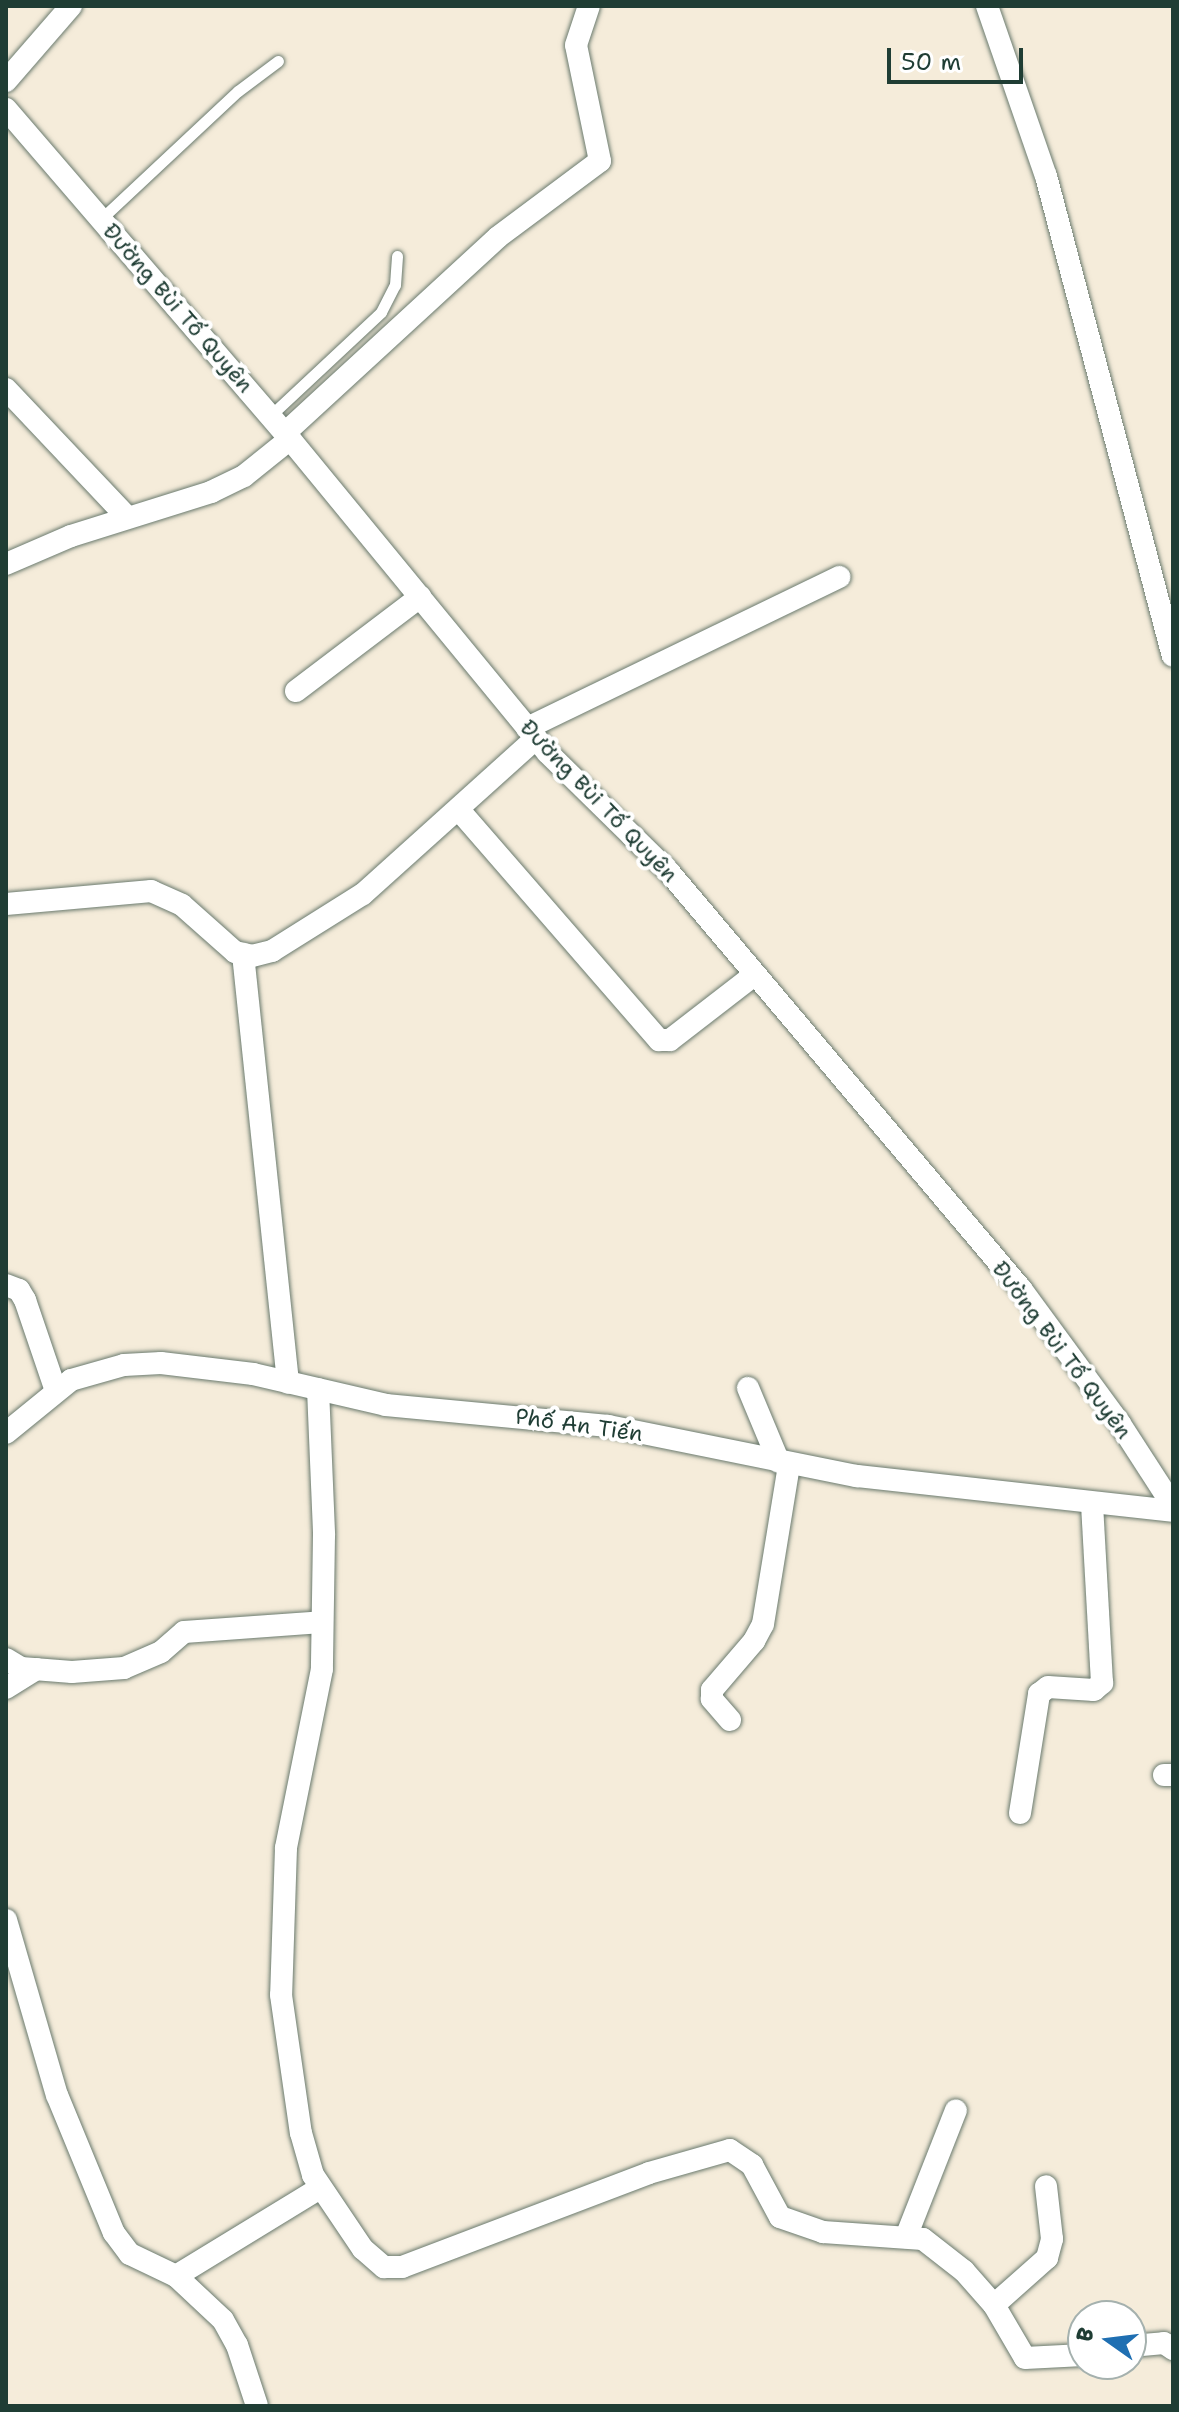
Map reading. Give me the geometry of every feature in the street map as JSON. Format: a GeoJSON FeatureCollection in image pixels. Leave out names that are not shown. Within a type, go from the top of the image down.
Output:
{"type":"FeatureCollection","features":[{"type":"Feature","properties":{"kind":"street"},"geometry":{"type":"LineString","coordinates":[[6,81],[71,6]]}},
{"type":"Feature","properties":{"kind":"street"},"geometry":{"type":"LineString","coordinates":[[6,564],[244,476],[282,429],[498,237],[600,161],[576,45],[589,6]]}},
{"type":"Feature","properties":{"kind":"street"},"geometry":{"type":"LineString","coordinates":[[987,6],[1046,176],[1167,611],[1173,655]]}},
{"type":"Feature","properties":{"kind":"street","name":"Đường Bùi Tố Quyên"},"geometry":{"type":"LineString","coordinates":[[6,109],[282,429],[531,733],[669,872],[1021,1289],[1120,1424],[1173,1509]]}},
{"type":"Feature","properties":{"kind":"street"},"geometry":{"type":"LineString","coordinates":[[6,389],[127,517]]}},
{"type":"Feature","properties":{"kind":"street"},"geometry":{"type":"LineString","coordinates":[[6,904],[151,891],[182,905],[243,954],[272,951],[305,935],[363,894],[459,810],[531,733],[839,577]]}},
{"type":"Feature","properties":{"kind":"street"},"geometry":{"type":"LineString","coordinates":[[296,691],[420,597]]}},
{"type":"Feature","properties":{"kind":"street"},"geometry":{"type":"LineString","coordinates":[[459,810],[659,1040],[670,1040],[754,975]]}},
{"type":"Feature","properties":{"kind":"street"},"geometry":{"type":"LineString","coordinates":[[243,954],[288,1383]]}},
{"type":"Feature","properties":{"kind":"street"},"geometry":{"type":"LineString","coordinates":[[6,1285],[19,1290],[25,1300],[55,1388]]}},
{"type":"Feature","properties":{"kind":"street","name":"Phố An Tiến"},"geometry":{"type":"LineString","coordinates":[[6,1433],[55,1388],[94,1371],[161,1363],[253,1374],[386,1405],[608,1426],[784,1463],[1092,1503],[1173,1509]]}},
{"type":"Feature","properties":{"kind":"street"},"geometry":{"type":"LineString","coordinates":[[730,1720],[712,1699],[712,1690],[763,1624],[784,1463],[748,1388]]}},
{"type":"Feature","properties":{"kind":"street"},"geometry":{"type":"LineString","coordinates":[[318,1389],[322,1622],[319,1684],[286,1848],[281,1982],[301,2133],[320,2188],[363,2249],[384,2267],[402,2267],[649,2173],[730,2150],[752,2165],[768,2201],[795,2225],[823,2232],[906,2237],[933,2244],[994,2305],[1025,2358],[1067,2356]]}},
{"type":"Feature","properties":{"kind":"street"},"geometry":{"type":"LineString","coordinates":[[1020,1813],[1039,1694],[1048,1687],[1094,1690],[1102,1683],[1092,1503]]}},
{"type":"Feature","properties":{"kind":"street"},"geometry":{"type":"LineString","coordinates":[[6,1659],[36,1669],[124,1668],[161,1652],[184,1632],[322,1622]]}},
{"type":"Feature","properties":{"kind":"street"},"geometry":{"type":"LineString","coordinates":[[6,1688],[36,1669]]}},
{"type":"Feature","properties":{"kind":"street"},"geometry":{"type":"LineString","coordinates":[[6,1920],[57,2095],[94,2192],[130,2254],[176,2276],[223,2320],[243,2358],[257,2406]]}},
{"type":"Feature","properties":{"kind":"street"},"geometry":{"type":"LineString","coordinates":[[906,2237],[956,2110]]}},
{"type":"Feature","properties":{"kind":"street"},"geometry":{"type":"LineString","coordinates":[[994,2305],[1047,2258],[1052,2239],[1046,2186]]}},
{"type":"Feature","properties":{"kind":"street"},"geometry":{"type":"LineString","coordinates":[[176,2276],[320,2188]]}},
{"type":"Feature","properties":{"kind":"street"},"geometry":{"type":"LineString","coordinates":[[1147,2345],[1164,2343],[1173,2349]]}},
{"type":"Feature","properties":{"kind":"lane"},"geometry":{"type":"LineString","coordinates":[[101,219],[238,91],[278,61]]}},
{"type":"Feature","properties":{"kind":"lane"},"geometry":{"type":"LineString","coordinates":[[282,429],[381,312],[395,285],[397,256]]}}]}
